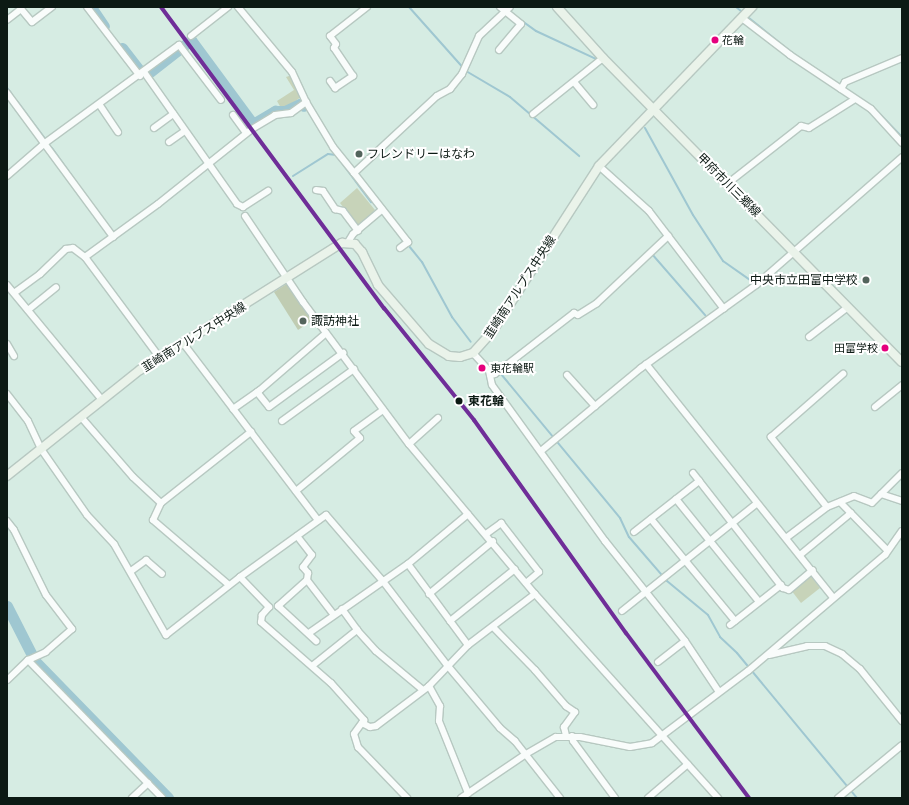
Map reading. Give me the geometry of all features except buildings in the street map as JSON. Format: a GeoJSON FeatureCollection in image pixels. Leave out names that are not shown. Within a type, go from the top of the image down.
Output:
{"type":"FeatureCollection","features":[{"type":"Feature","properties":{"kind":"main road","name":"甲府市川三郷線"},"geometry":{"type":"LineString","coordinates":[[557,7],[604,58],[902,362]]}},
{"type":"Feature","properties":{"kind":"main road","name":"韮崎南アルプス中央線"},"geometry":{"type":"LineString","coordinates":[[473,353],[492,332],[599,166],[653,108],[752,7]]}},
{"type":"Feature","properties":{"kind":"main road","name":"韮崎南アルプス中央線"},"geometry":{"type":"LineString","coordinates":[[7,476],[102,400],[160,358],[288,278],[330,249],[348,242]]}},
{"type":"Feature","properties":{"kind":"main road"},"geometry":{"type":"LineString","coordinates":[[348,242],[362,252],[378,285],[429,344],[449,356],[460,357],[473,353]]}},
{"type":"Feature","properties":{"kind":"street"},"geometry":{"type":"LineString","coordinates":[[7,20],[21,9],[32,22],[52,7]]}},
{"type":"Feature","properties":{"kind":"street"},"geometry":{"type":"LineString","coordinates":[[86,7],[173,114],[237,204],[243,207],[268,191]]}},
{"type":"Feature","properties":{"kind":"street"},"geometry":{"type":"LineString","coordinates":[[190,36],[228,7]]}},
{"type":"Feature","properties":{"kind":"street"},"geometry":{"type":"LineString","coordinates":[[238,7],[292,72],[304,104],[333,147],[382,210],[404,245]]}},
{"type":"Feature","properties":{"kind":"street"},"geometry":{"type":"LineString","coordinates":[[330,81],[335,88],[353,76],[334,48],[336,44],[330,36],[367,7]]}},
{"type":"Feature","properties":{"kind":"street"},"geometry":{"type":"LineString","coordinates":[[354,173],[437,96],[450,89],[464,70],[479,36],[505,8],[521,24],[499,50]]}},
{"type":"Feature","properties":{"kind":"street"},"geometry":{"type":"LineString","coordinates":[[742,18],[790,56],[842,87],[880,118],[902,144]]}},
{"type":"Feature","properties":{"kind":"street"},"geometry":{"type":"LineString","coordinates":[[7,176],[45,143],[142,74],[182,48],[221,100]]}},
{"type":"Feature","properties":{"kind":"street"},"geometry":{"type":"LineString","coordinates":[[533,114],[604,58]]}},
{"type":"Feature","properties":{"kind":"street"},"geometry":{"type":"LineString","coordinates":[[842,87],[902,58]]}},
{"type":"Feature","properties":{"kind":"street"},"geometry":{"type":"LineString","coordinates":[[574,82],[593,105]]}},
{"type":"Feature","properties":{"kind":"street"},"geometry":{"type":"LineString","coordinates":[[7,93],[113,237]]}},
{"type":"Feature","properties":{"kind":"street"},"geometry":{"type":"LineString","coordinates":[[727,184],[801,126],[809,128],[855,99]]}},
{"type":"Feature","properties":{"kind":"street"},"geometry":{"type":"LineString","coordinates":[[99,104],[118,132]]}},
{"type":"Feature","properties":{"kind":"street"},"geometry":{"type":"LineString","coordinates":[[85,257],[208,164],[246,133],[269,118],[304,104]]}},
{"type":"Feature","properties":{"kind":"street"},"geometry":{"type":"LineString","coordinates":[[154,128],[173,114]]}},
{"type":"Feature","properties":{"kind":"street"},"geometry":{"type":"LineString","coordinates":[[233,115],[246,133]]}},
{"type":"Feature","properties":{"kind":"street"},"geometry":{"type":"LineString","coordinates":[[169,142],[185,132]]}},
{"type":"Feature","properties":{"kind":"street"},"geometry":{"type":"LineString","coordinates":[[541,451],[646,364],[724,309],[794,251],[902,157]]}},
{"type":"Feature","properties":{"kind":"street"},"geometry":{"type":"LineString","coordinates":[[599,166],[649,211],[724,309]]}},
{"type":"Feature","properties":{"kind":"street"},"geometry":{"type":"LineString","coordinates":[[316,190],[323,191],[335,209],[343,211],[358,231]]}},
{"type":"Feature","properties":{"kind":"street"},"geometry":{"type":"LineString","coordinates":[[348,242],[382,210]]}},
{"type":"Feature","properties":{"kind":"street"},"geometry":{"type":"LineString","coordinates":[[245,216],[326,333],[343,353],[409,444],[468,514],[493,541],[535,594],[718,798]]}},
{"type":"Feature","properties":{"kind":"street"},"geometry":{"type":"LineString","coordinates":[[490,375],[495,374],[574,313],[578,315],[597,303],[668,236]]}},
{"type":"Feature","properties":{"kind":"street"},"geometry":{"type":"LineString","coordinates":[[14,293],[40,274],[66,249],[73,248],[85,257],[160,358]]}},
{"type":"Feature","properties":{"kind":"street"},"geometry":{"type":"LineString","coordinates":[[7,284],[102,400]]}},
{"type":"Feature","properties":{"kind":"street"},"geometry":{"type":"LineString","coordinates":[[28,310],[56,287]]}},
{"type":"Feature","properties":{"kind":"street"},"geometry":{"type":"LineString","coordinates":[[809,337],[848,306]]}},
{"type":"Feature","properties":{"kind":"street"},"geometry":{"type":"LineString","coordinates":[[234,409],[257,392],[326,333]]}},
{"type":"Feature","properties":{"kind":"street"},"geometry":{"type":"LineString","coordinates":[[7,344],[14,356]]}},
{"type":"Feature","properties":{"kind":"street"},"geometry":{"type":"LineString","coordinates":[[183,344],[318,520]]}},
{"type":"Feature","properties":{"kind":"street"},"geometry":{"type":"LineString","coordinates":[[257,392],[269,407],[343,353]]}},
{"type":"Feature","properties":{"kind":"street"},"geometry":{"type":"LineString","coordinates":[[473,353],[490,375],[492,385],[605,541],[647,591],[685,641],[719,692]]}},
{"type":"Feature","properties":{"kind":"street"},"geometry":{"type":"LineString","coordinates":[[646,364],[702,432],[756,504],[800,554],[833,597]]}},
{"type":"Feature","properties":{"kind":"street"},"geometry":{"type":"LineString","coordinates":[[282,421],[354,369]]}},
{"type":"Feature","properties":{"kind":"street"},"geometry":{"type":"LineString","coordinates":[[827,507],[771,437],[843,374]]}},
{"type":"Feature","properties":{"kind":"street"},"geometry":{"type":"LineString","coordinates":[[566,375],[595,406]]}},
{"type":"Feature","properties":{"kind":"street"},"geometry":{"type":"LineString","coordinates":[[876,408],[902,385]]}},
{"type":"Feature","properties":{"kind":"street"},"geometry":{"type":"LineString","coordinates":[[7,394],[28,421],[41,449],[87,515],[114,544],[131,571],[166,635],[229,585],[326,515],[382,580],[447,666],[500,728],[526,754],[560,798]]}},
{"type":"Feature","properties":{"kind":"street"},"geometry":{"type":"LineString","coordinates":[[296,491],[360,438],[354,431],[383,410]]}},
{"type":"Feature","properties":{"kind":"street"},"geometry":{"type":"LineString","coordinates":[[81,417],[133,477],[161,503]]}},
{"type":"Feature","properties":{"kind":"street"},"geometry":{"type":"LineString","coordinates":[[409,444],[438,418]]}},
{"type":"Feature","properties":{"kind":"street"},"geometry":{"type":"LineString","coordinates":[[229,585],[153,520],[161,503],[251,432]]}},
{"type":"Feature","properties":{"kind":"street"},"geometry":{"type":"LineString","coordinates":[[693,473],[781,585],[789,590],[812,570]]}},
{"type":"Feature","properties":{"kind":"street"},"geometry":{"type":"LineString","coordinates":[[786,538],[827,507],[854,496],[872,503],[902,473]]}},
{"type":"Feature","properties":{"kind":"street"},"geometry":{"type":"LineString","coordinates":[[634,532],[699,481]]}},
{"type":"Feature","properties":{"kind":"street"},"geometry":{"type":"LineString","coordinates":[[881,494],[902,501]]}},
{"type":"Feature","properties":{"kind":"street"},"geometry":{"type":"LineString","coordinates":[[676,499],[759,602]]}},
{"type":"Feature","properties":{"kind":"street"},"geometry":{"type":"LineString","coordinates":[[840,502],[887,550]]}},
{"type":"Feature","properties":{"kind":"street"},"geometry":{"type":"LineString","coordinates":[[622,611],[756,504]]}},
{"type":"Feature","properties":{"kind":"street"},"geometry":{"type":"LineString","coordinates":[[800,554],[851,513]]}},
{"type":"Feature","properties":{"kind":"street"},"geometry":{"type":"LineString","coordinates":[[309,633],[382,580],[408,564],[468,514]]}},
{"type":"Feature","properties":{"kind":"street"},"geometry":{"type":"LineString","coordinates":[[651,519],[735,621]]}},
{"type":"Feature","properties":{"kind":"street"},"geometry":{"type":"LineString","coordinates":[[7,521],[14,530],[46,595],[72,629],[46,652],[31,659],[7,680]]}},
{"type":"Feature","properties":{"kind":"street"},"geometry":{"type":"LineString","coordinates":[[486,534],[501,523],[539,572],[526,583]]}},
{"type":"Feature","properties":{"kind":"street"},"geometry":{"type":"LineString","coordinates":[[461,798],[546,741],[569,736],[630,747],[652,743],[748,671],[833,597],[885,555],[887,550],[902,531]]}},
{"type":"Feature","properties":{"kind":"street"},"geometry":{"type":"LineString","coordinates":[[297,536],[312,555],[302,567],[308,573],[307,580],[278,606],[316,641]]}},
{"type":"Feature","properties":{"kind":"street"},"geometry":{"type":"LineString","coordinates":[[429,594],[493,541]]}},
{"type":"Feature","properties":{"kind":"street"},"geometry":{"type":"LineString","coordinates":[[131,571],[146,560],[162,574]]}},
{"type":"Feature","properties":{"kind":"street"},"geometry":{"type":"LineString","coordinates":[[408,564],[468,645]]}},
{"type":"Feature","properties":{"kind":"street"},"geometry":{"type":"LineString","coordinates":[[450,621],[515,570]]}},
{"type":"Feature","properties":{"kind":"street"},"geometry":{"type":"LineString","coordinates":[[240,577],[269,607],[262,616],[261,622],[312,666],[364,720],[354,734],[358,747],[407,798]]}},
{"type":"Feature","properties":{"kind":"street"},"geometry":{"type":"LineString","coordinates":[[307,580],[334,615]]}},
{"type":"Feature","properties":{"kind":"street"},"geometry":{"type":"LineString","coordinates":[[730,625],[781,585]]}},
{"type":"Feature","properties":{"kind":"street"},"geometry":{"type":"LineString","coordinates":[[362,723],[370,727],[376,726],[426,688],[468,645],[494,628],[535,594]]}},
{"type":"Feature","properties":{"kind":"street"},"geometry":{"type":"LineString","coordinates":[[342,609],[357,630],[376,651],[426,688],[440,706],[439,722],[468,793]]}},
{"type":"Feature","properties":{"kind":"street"},"geometry":{"type":"LineString","coordinates":[[494,628],[535,670],[566,706],[575,712],[564,727],[615,798]]}},
{"type":"Feature","properties":{"kind":"street"},"geometry":{"type":"LineString","coordinates":[[312,666],[357,630]]}},
{"type":"Feature","properties":{"kind":"street"},"geometry":{"type":"LineString","coordinates":[[658,662],[685,641]]}},
{"type":"Feature","properties":{"kind":"street"},"geometry":{"type":"LineString","coordinates":[[765,656],[807,646],[825,646],[842,654],[860,669],[902,721]]}},
{"type":"Feature","properties":{"kind":"street"},"geometry":{"type":"LineString","coordinates":[[31,659],[162,798]]}},
{"type":"Feature","properties":{"kind":"street"},"geometry":{"type":"LineString","coordinates":[[838,798],[902,745]]}},
{"type":"Feature","properties":{"kind":"street"},"geometry":{"type":"LineString","coordinates":[[648,798],[688,764]]}},
{"type":"Feature","properties":{"kind":"street"},"geometry":{"type":"LineString","coordinates":[[132,798],[148,783]]}},
{"type":"Feature","properties":{"kind":"green space"},"geometry":{"type":"Polygon","coordinates":[[[292,75],[302,96],[293,103],[281,108],[277,101],[294,90],[286,77],[292,75]]]}},
{"type":"Feature","properties":{"kind":"green space"},"geometry":{"type":"Polygon","coordinates":[[[357,188],[375,210],[358,226],[340,203],[357,188]]]}},
{"type":"Feature","properties":{"kind":"green space"},"geometry":{"type":"Polygon","coordinates":[[[288,283],[313,320],[298,330],[274,292],[288,283]]]}},
{"type":"Feature","properties":{"kind":"green space"},"geometry":{"type":"Polygon","coordinates":[[[810,575],[820,588],[801,603],[791,590],[810,575]]]}},
{"type":"Feature","properties":{"kind":"waterway"},"geometry":{"type":"LineString","coordinates":[[91,7],[104,26]]}},
{"type":"Feature","properties":{"kind":"waterway"},"geometry":{"type":"LineString","coordinates":[[409,7],[466,71],[510,97],[579,156]]}},
{"type":"Feature","properties":{"kind":"waterway"},"geometry":{"type":"LineString","coordinates":[[736,7],[741,11]]}},
{"type":"Feature","properties":{"kind":"waterway"},"geometry":{"type":"LineString","coordinates":[[518,18],[536,31],[596,59]]}},
{"type":"Feature","properties":{"kind":"waterway"},"geometry":{"type":"LineString","coordinates":[[749,18],[791,52],[874,108],[902,137]]}},
{"type":"Feature","properties":{"kind":"waterway"},"geometry":{"type":"LineString","coordinates":[[150,72],[191,40],[253,124],[275,111],[285,111],[300,104],[304,106]]}},
{"type":"Feature","properties":{"kind":"waterway"},"geometry":{"type":"LineString","coordinates":[[122,48],[139,70]]}},
{"type":"Feature","properties":{"kind":"waterway"},"geometry":{"type":"LineString","coordinates":[[7,88],[11,93]]}},
{"type":"Feature","properties":{"kind":"waterway"},"geometry":{"type":"LineString","coordinates":[[17,101],[46,140]]}},
{"type":"Feature","properties":{"kind":"waterway"},"geometry":{"type":"LineString","coordinates":[[645,128],[693,215],[723,261],[752,281]]}},
{"type":"Feature","properties":{"kind":"waterway"},"geometry":{"type":"LineString","coordinates":[[52,148],[77,183]]}},
{"type":"Feature","properties":{"kind":"waterway"},"geometry":{"type":"LineString","coordinates":[[293,176],[328,154],[336,155],[371,202]]}},
{"type":"Feature","properties":{"kind":"waterway"},"geometry":{"type":"LineString","coordinates":[[409,246],[422,262],[452,317],[471,342]]}},
{"type":"Feature","properties":{"kind":"waterway"},"geometry":{"type":"LineString","coordinates":[[652,254],[705,315]]}},
{"type":"Feature","properties":{"kind":"waterway"},"geometry":{"type":"LineString","coordinates":[[501,374],[620,518],[629,537],[667,581],[708,615],[720,637],[737,653],[857,798]]}},
{"type":"Feature","properties":{"kind":"waterway"},"geometry":{"type":"LineString","coordinates":[[7,606],[35,661],[168,798]]}},
{"type":"Feature","properties":{"kind":"transit line"},"geometry":{"type":"LineString","coordinates":[[161,7],[384,308],[474,420],[626,633],[749,798]]}},
{"type":"Feature","properties":{"kind":"place","name":"花輪"},"geometry":{"type":"Point","coordinates":[715,40]}},
{"type":"Feature","properties":{"kind":"place","name":"フレンドリーはなわ"},"geometry":{"type":"Point","coordinates":[359,154]}},
{"type":"Feature","properties":{"kind":"place","name":"中央市立田富中学校"},"geometry":{"type":"Point","coordinates":[866,280]}},
{"type":"Feature","properties":{"kind":"place","name":"諏訪神社"},"geometry":{"type":"Point","coordinates":[303,321]}},
{"type":"Feature","properties":{"kind":"place","name":"田富学校"},"geometry":{"type":"Point","coordinates":[885,348]}},
{"type":"Feature","properties":{"kind":"place","name":"東花輪駅"},"geometry":{"type":"Point","coordinates":[482,368]}},
{"type":"Feature","properties":{"kind":"place","name":"東花輪"},"geometry":{"type":"Point","coordinates":[459,401]}}]}
